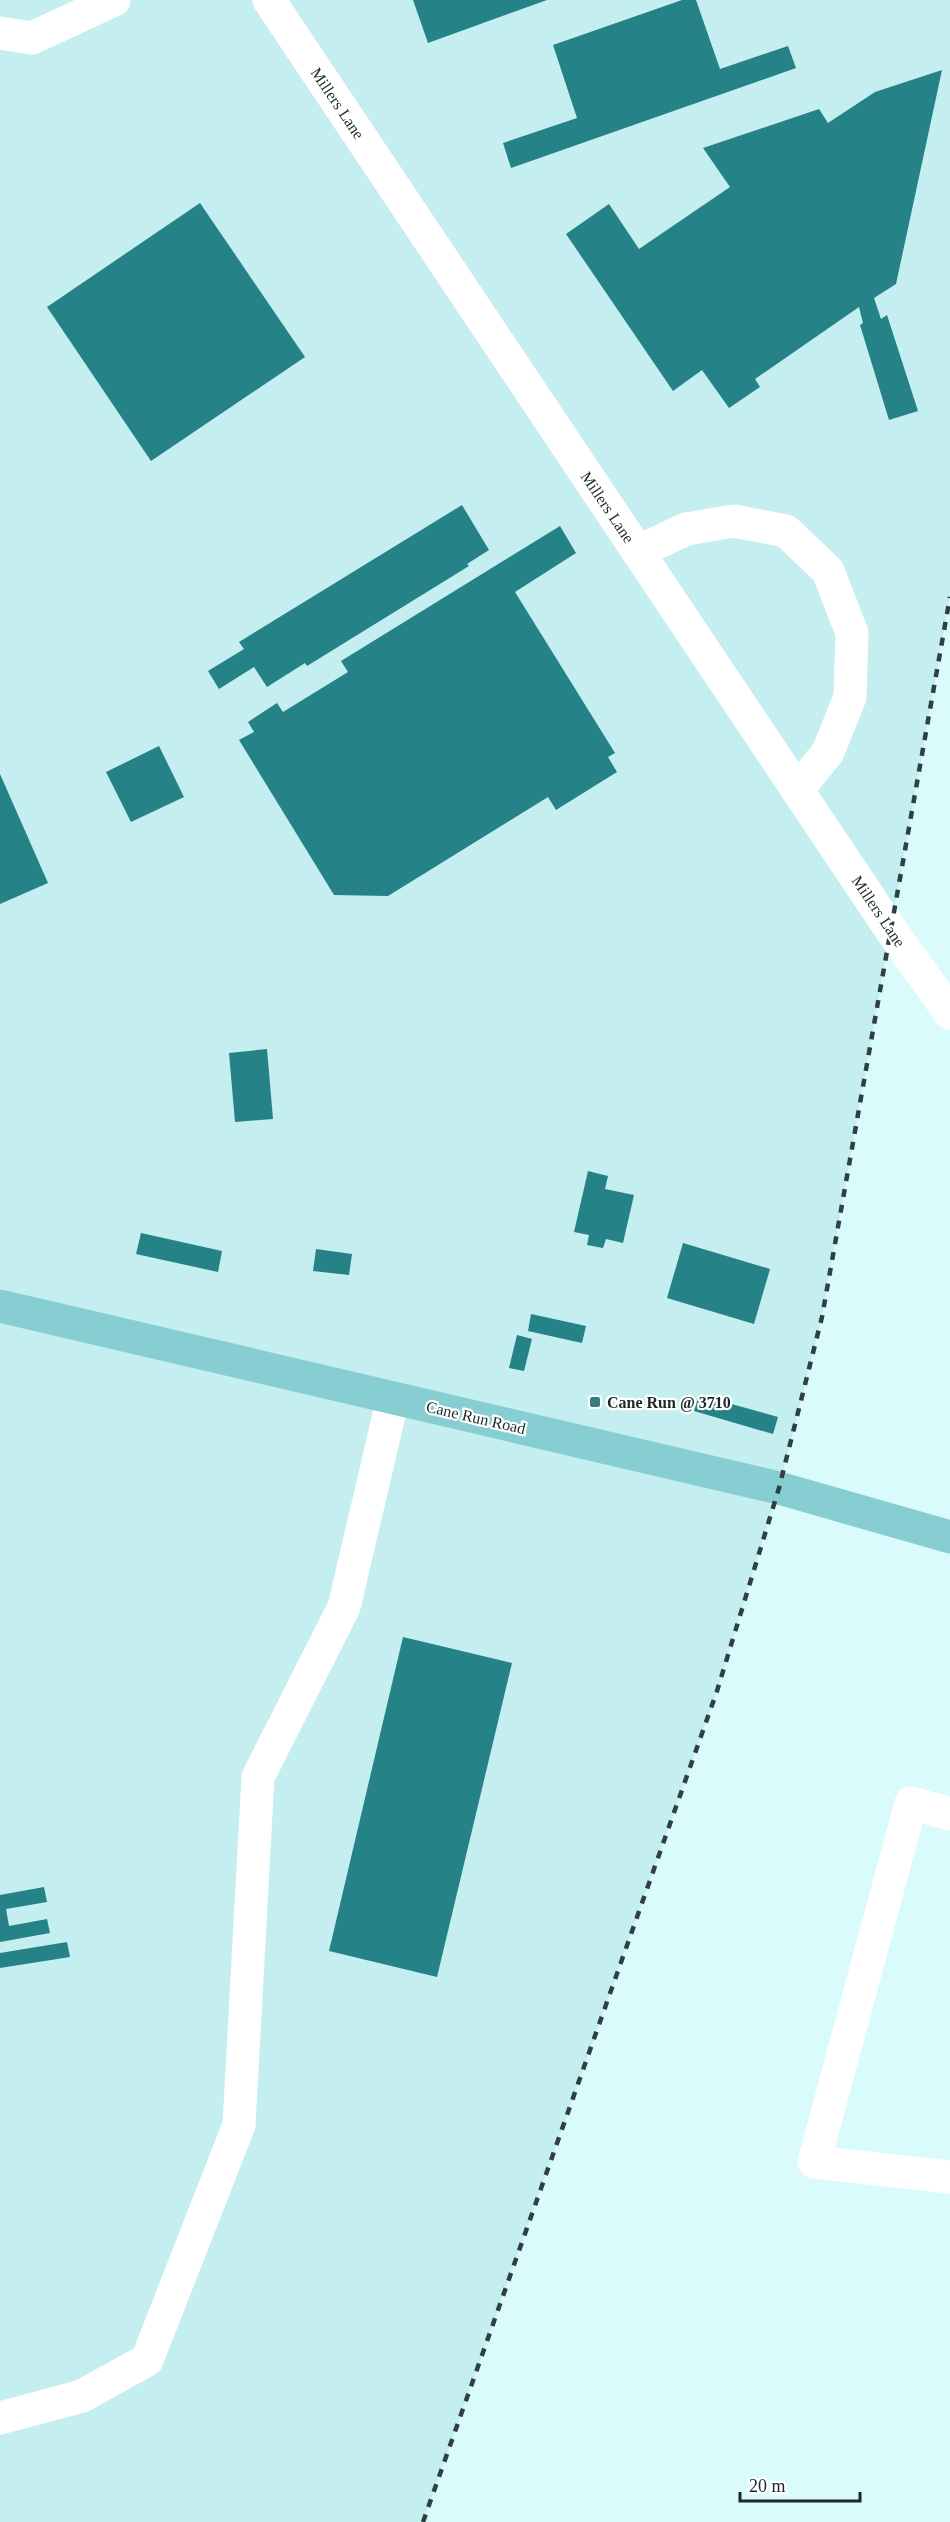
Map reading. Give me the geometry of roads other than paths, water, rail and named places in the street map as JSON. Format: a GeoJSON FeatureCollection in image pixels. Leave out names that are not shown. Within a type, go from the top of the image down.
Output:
{"type":"FeatureCollection","features":[{"type":"Feature","properties":{"kind":"main road","name":"Cane Run Road"},"geometry":{"type":"LineString","coordinates":[[0,1306],[779,1488],[950,1537]]}},
{"type":"Feature","properties":{"kind":"street"},"geometry":{"type":"LineString","coordinates":[[0,33],[32,38],[114,0]]}},
{"type":"Feature","properties":{"kind":"street","name":"Millers Lane"},"geometry":{"type":"LineString","coordinates":[[269,0],[891,930],[950,1013]]}},
{"type":"Feature","properties":{"kind":"street"},"geometry":{"type":"LineString","coordinates":[[638,552],[686,529],[734,521],[786,531],[828,571],[852,633],[850,697],[828,752],[797,790]]}},
{"type":"Feature","properties":{"kind":"street"},"geometry":{"type":"LineString","coordinates":[[0,2418],[82,2396],[147,2360],[239,2125],[258,1777],[344,1607],[393,1398]]}},
{"type":"Feature","properties":{"kind":"street"},"geometry":{"type":"LineString","coordinates":[[950,1814],[911,1803],[814,2162],[950,2177]]}},
{"type":"Feature","properties":{"kind":"railway"},"geometry":{"type":"LineString","coordinates":[[423,2522],[717,1691],[779,1488],[822,1317],[950,597]]}},
{"type":"Feature","properties":{"kind":"place","name":"Cane Run @ 3710"},"geometry":{"type":"Point","coordinates":[595,1402]}}]}
